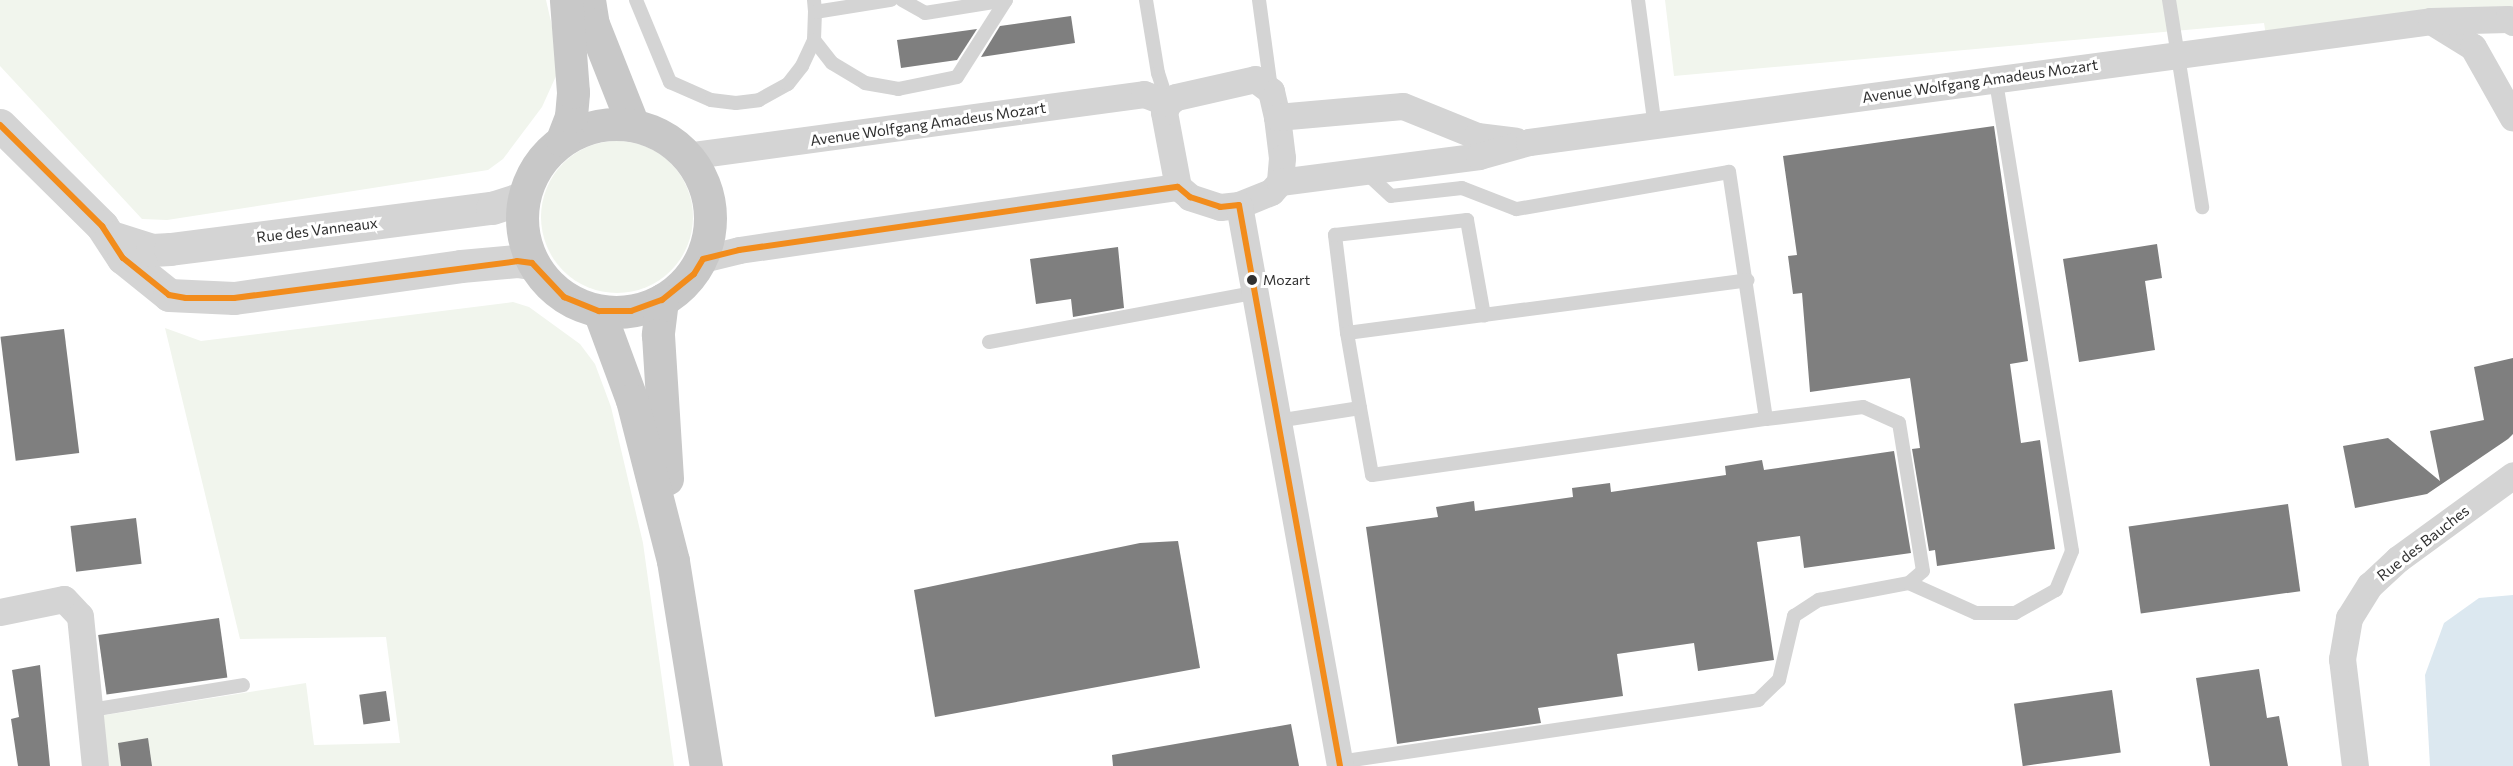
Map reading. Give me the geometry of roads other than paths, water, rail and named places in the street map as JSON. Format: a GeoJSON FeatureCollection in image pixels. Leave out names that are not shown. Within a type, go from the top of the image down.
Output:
{"type":"FeatureCollection","features":[{"type":"Feature","properties":{"kind":"main road"},"geometry":{"type":"LineString","coordinates":[[562,140],[571,116],[573,92],[566,0]]}},
{"type":"Feature","properties":{"kind":"main road"},"geometry":{"type":"LineString","coordinates":[[589,0],[593,24],[633,125]]}},
{"type":"Feature","properties":{"kind":"main road"},"geometry":{"type":"LineString","coordinates":[[633,125],[660,135],[686,156],[708,202],[710,232],[703,259],[694,274],[662,300],[631,311],[599,311],[564,297],[532,263],[522,232],[523,198],[535,168],[562,140],[593,126],[633,125]]}},
{"type":"Feature","properties":{"kind":"main road"},"geometry":{"type":"LineString","coordinates":[[662,300],[658,335],[673,561]]}},
{"type":"Feature","properties":{"kind":"main road"},"geometry":{"type":"LineString","coordinates":[[599,311],[632,400],[673,561],[706,766]]}},
{"type":"Feature","properties":{"kind":"street"},"geometry":{"type":"LineString","coordinates":[[2431,21],[2508,19],[2513,22]]}},
{"type":"Feature","properties":{"kind":"street"},"geometry":{"type":"LineString","coordinates":[[2431,21],[2473,47],[2513,118]]}},
{"type":"Feature","properties":{"kind":"street","name":"Avenue Wolfgang Amadeus Mozart"},"geometry":{"type":"LineString","coordinates":[[1280,182],[1479,156],[1529,142],[1655,128],[1995,78],[2431,21]]}},
{"type":"Feature","properties":{"kind":"street"},"geometry":{"type":"LineString","coordinates":[[1255,79],[1271,91],[1282,158],[1280,182],[1271,192],[1239,206],[1220,207],[1190,197],[1178,187],[1164,112],[1168,103],[1176,97],[1255,79]]}},
{"type":"Feature","properties":{"kind":"street","name":"Avenue Wolfgang Amadeus Mozart"},"geometry":{"type":"LineString","coordinates":[[686,156],[1144,94],[1168,103]]}},
{"type":"Feature","properties":{"kind":"street","name":"Avenue Wolfgang Amadeus Mozart"},"geometry":{"type":"LineString","coordinates":[[1277,117],[1403,106],[1477,136],[1529,142]]}},
{"type":"Feature","properties":{"kind":"street","name":"Rue des Vanneaux"},"geometry":{"type":"LineString","coordinates":[[0,124],[111,237],[123,258],[147,280],[169,295],[186,298],[234,298],[460,266],[517,261],[532,263]]}},
{"type":"Feature","properties":{"kind":"street"},"geometry":{"type":"LineString","coordinates":[[703,259],[740,250],[1178,187]]}},
{"type":"Feature","properties":{"kind":"street","name":"Rue des Vanneaux"},"geometry":{"type":"LineString","coordinates":[[111,237],[152,250],[170,249],[492,208],[523,198]]}},
{"type":"Feature","properties":{"kind":"street"},"geometry":{"type":"LineString","coordinates":[[1239,206],[1339,764]]}},
{"type":"Feature","properties":{"kind":"street","name":"Rue des Bauches"},"geometry":{"type":"LineString","coordinates":[[2355,766],[2342,658],[2349,618],[2370,585],[2398,559],[2513,475]]}},
{"type":"Feature","properties":{"kind":"street"},"geometry":{"type":"LineString","coordinates":[[0,612],[64,598],[80,616],[95,766]]}},
{"type":"Feature","properties":{"kind":"lane"},"geometry":{"type":"LineString","coordinates":[[636,0],[670,82],[711,100],[736,103],[759,99],[788,84],[802,66],[814,40],[815,6],[891,0]]}},
{"type":"Feature","properties":{"kind":"lane"},"geometry":{"type":"LineString","coordinates":[[902,0],[925,13],[1006,0]]}},
{"type":"Feature","properties":{"kind":"lane"},"geometry":{"type":"LineString","coordinates":[[814,40],[832,63],[865,83],[898,89],[957,77],[1006,0]]}},
{"type":"Feature","properties":{"kind":"lane"},"geometry":{"type":"LineString","coordinates":[[1146,0],[1158,73],[1168,103]]}},
{"type":"Feature","properties":{"kind":"lane"},"geometry":{"type":"LineString","coordinates":[[1259,0],[1271,91]]}},
{"type":"Feature","properties":{"kind":"lane"},"geometry":{"type":"LineString","coordinates":[[1638,0],[1655,128]]}},
{"type":"Feature","properties":{"kind":"lane"},"geometry":{"type":"LineString","coordinates":[[2169,0],[2202,207]]}},
{"type":"Feature","properties":{"kind":"lane"},"geometry":{"type":"LineString","coordinates":[[1909,583],[1976,614],[2015,613],[2056,590],[2072,551],[1995,78]]}},
{"type":"Feature","properties":{"kind":"lane"},"geometry":{"type":"LineString","coordinates":[[1365,172],[1391,196],[1462,188],[1516,209],[1730,172],[1748,280],[1767,419]]}},
{"type":"Feature","properties":{"kind":"lane"},"geometry":{"type":"LineString","coordinates":[[1339,764],[1758,700],[1779,680],[1794,616],[1819,600],[1909,583],[1923,572],[1899,423],[1863,407],[1372,475],[1347,333],[1335,235],[1467,220],[1484,315]]}},
{"type":"Feature","properties":{"kind":"lane"},"geometry":{"type":"LineString","coordinates":[[1347,333],[1748,280]]}},
{"type":"Feature","properties":{"kind":"lane"},"geometry":{"type":"LineString","coordinates":[[989,342],[1254,293]]}},
{"type":"Feature","properties":{"kind":"lane"},"geometry":{"type":"LineString","coordinates":[[1278,421],[1360,408]]}},
{"type":"Feature","properties":{"kind":"lane"},"geometry":{"type":"LineString","coordinates":[[91,710],[243,685]]}},
{"type":"Feature","properties":{"kind":"place","name":"Mozart"},"geometry":{"type":"Point","coordinates":[1252,280]}}]}
